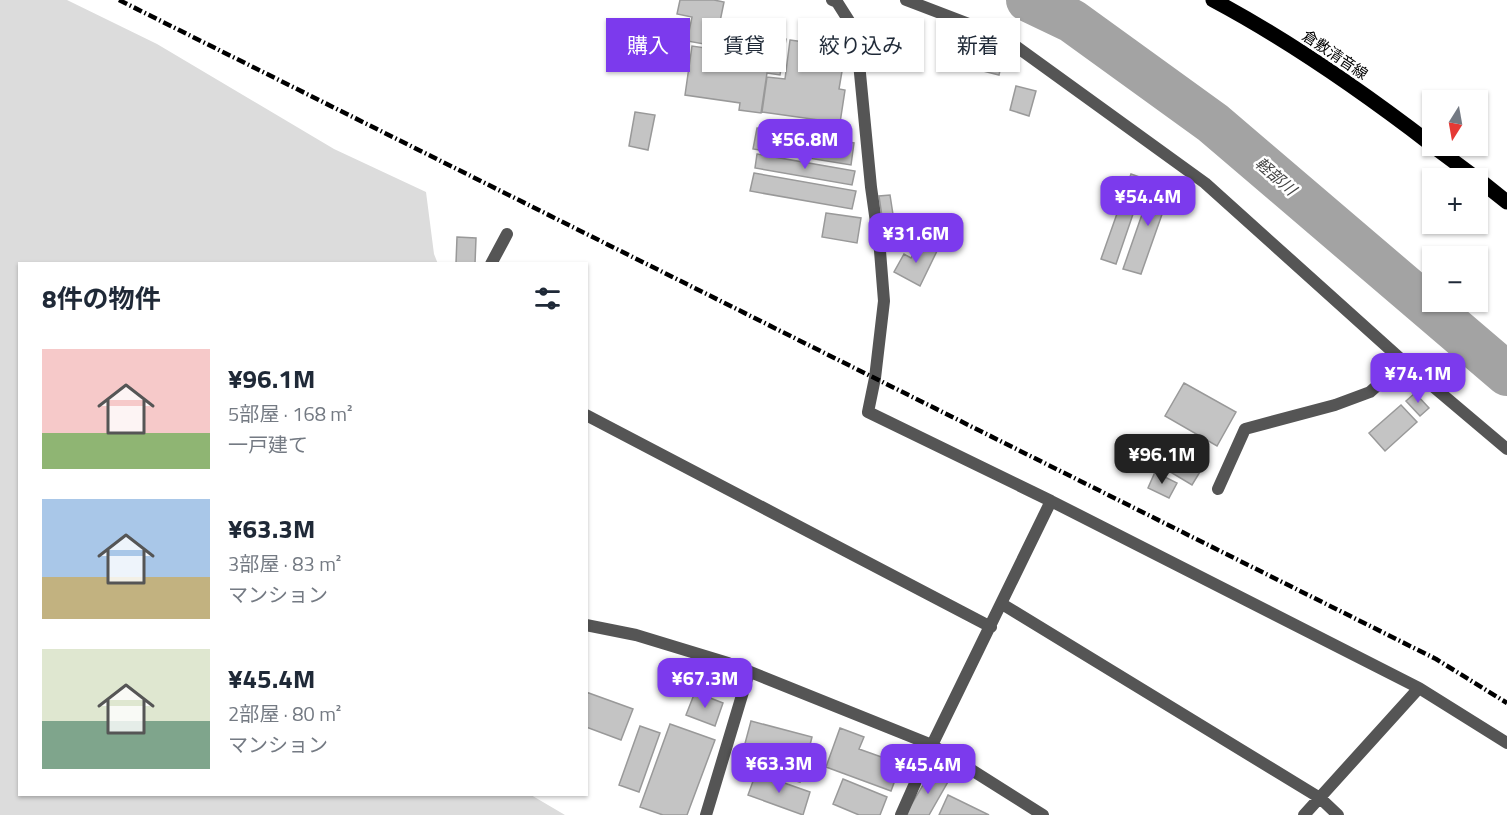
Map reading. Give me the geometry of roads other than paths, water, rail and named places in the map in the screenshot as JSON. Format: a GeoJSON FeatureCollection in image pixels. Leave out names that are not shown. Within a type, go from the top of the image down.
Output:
{"type":"FeatureCollection","features":[{"type":"Feature","properties":{"kind":"main road","name":"倉敷清音線"},"geometry":{"type":"LineString","coordinates":[[1213,0],[1240,14],[1332,73],[1422,137]]}},
{"type":"Feature","properties":{"kind":"main road","name":"倉敷清音線"},"geometry":{"type":"LineString","coordinates":[[1447,156],[1463,168]]}},
{"type":"Feature","properties":{"kind":"main road","name":"倉敷清音線"},"geometry":{"type":"LineString","coordinates":[[1488,187],[1507,202]]}},
{"type":"Feature","properties":{"kind":"street"},"geometry":{"type":"LineString","coordinates":[[832,0],[837,2],[856,32],[871,187],[880,251],[884,301],[868,412],[1051,501],[1419,688],[1507,743]]}},
{"type":"Feature","properties":{"kind":"street"},"geometry":{"type":"LineString","coordinates":[[906,0],[1003,37],[1205,183],[1404,362],[1507,449]]}},
{"type":"Feature","properties":{"kind":"street"},"geometry":{"type":"LineString","coordinates":[[492,262],[507,234]]}},
{"type":"Feature","properties":{"kind":"street"},"geometry":{"type":"LineString","coordinates":[[1218,489],[1245,429],[1335,405],[1370,392],[1404,362]]}},
{"type":"Feature","properties":{"kind":"street"},"geometry":{"type":"LineString","coordinates":[[588,416],[991,627]]}},
{"type":"Feature","properties":{"kind":"street"},"geometry":{"type":"LineString","coordinates":[[902,815],[932,745],[1051,501]]}},
{"type":"Feature","properties":{"kind":"street"},"geometry":{"type":"LineString","coordinates":[[1002,604],[1320,798],[1338,815]]}},
{"type":"Feature","properties":{"kind":"street"},"geometry":{"type":"LineString","coordinates":[[588,625],[636,634],[749,672],[932,745],[1043,815]]}},
{"type":"Feature","properties":{"kind":"street"},"geometry":{"type":"LineString","coordinates":[[706,815],[749,672]]}},
{"type":"Feature","properties":{"kind":"street"},"geometry":{"type":"LineString","coordinates":[[1304,815],[1419,688]]}},
{"type":"Feature","properties":{"kind":"waterway","name":"軽部川"},"geometry":{"type":"LineString","coordinates":[[1028,0],[1072,21],[1213,123],[1507,374]]}},
{"type":"Feature","properties":{"kind":"railway"},"geometry":{"type":"LineString","coordinates":[[119,0],[1436,659],[1507,703]]}}]}
